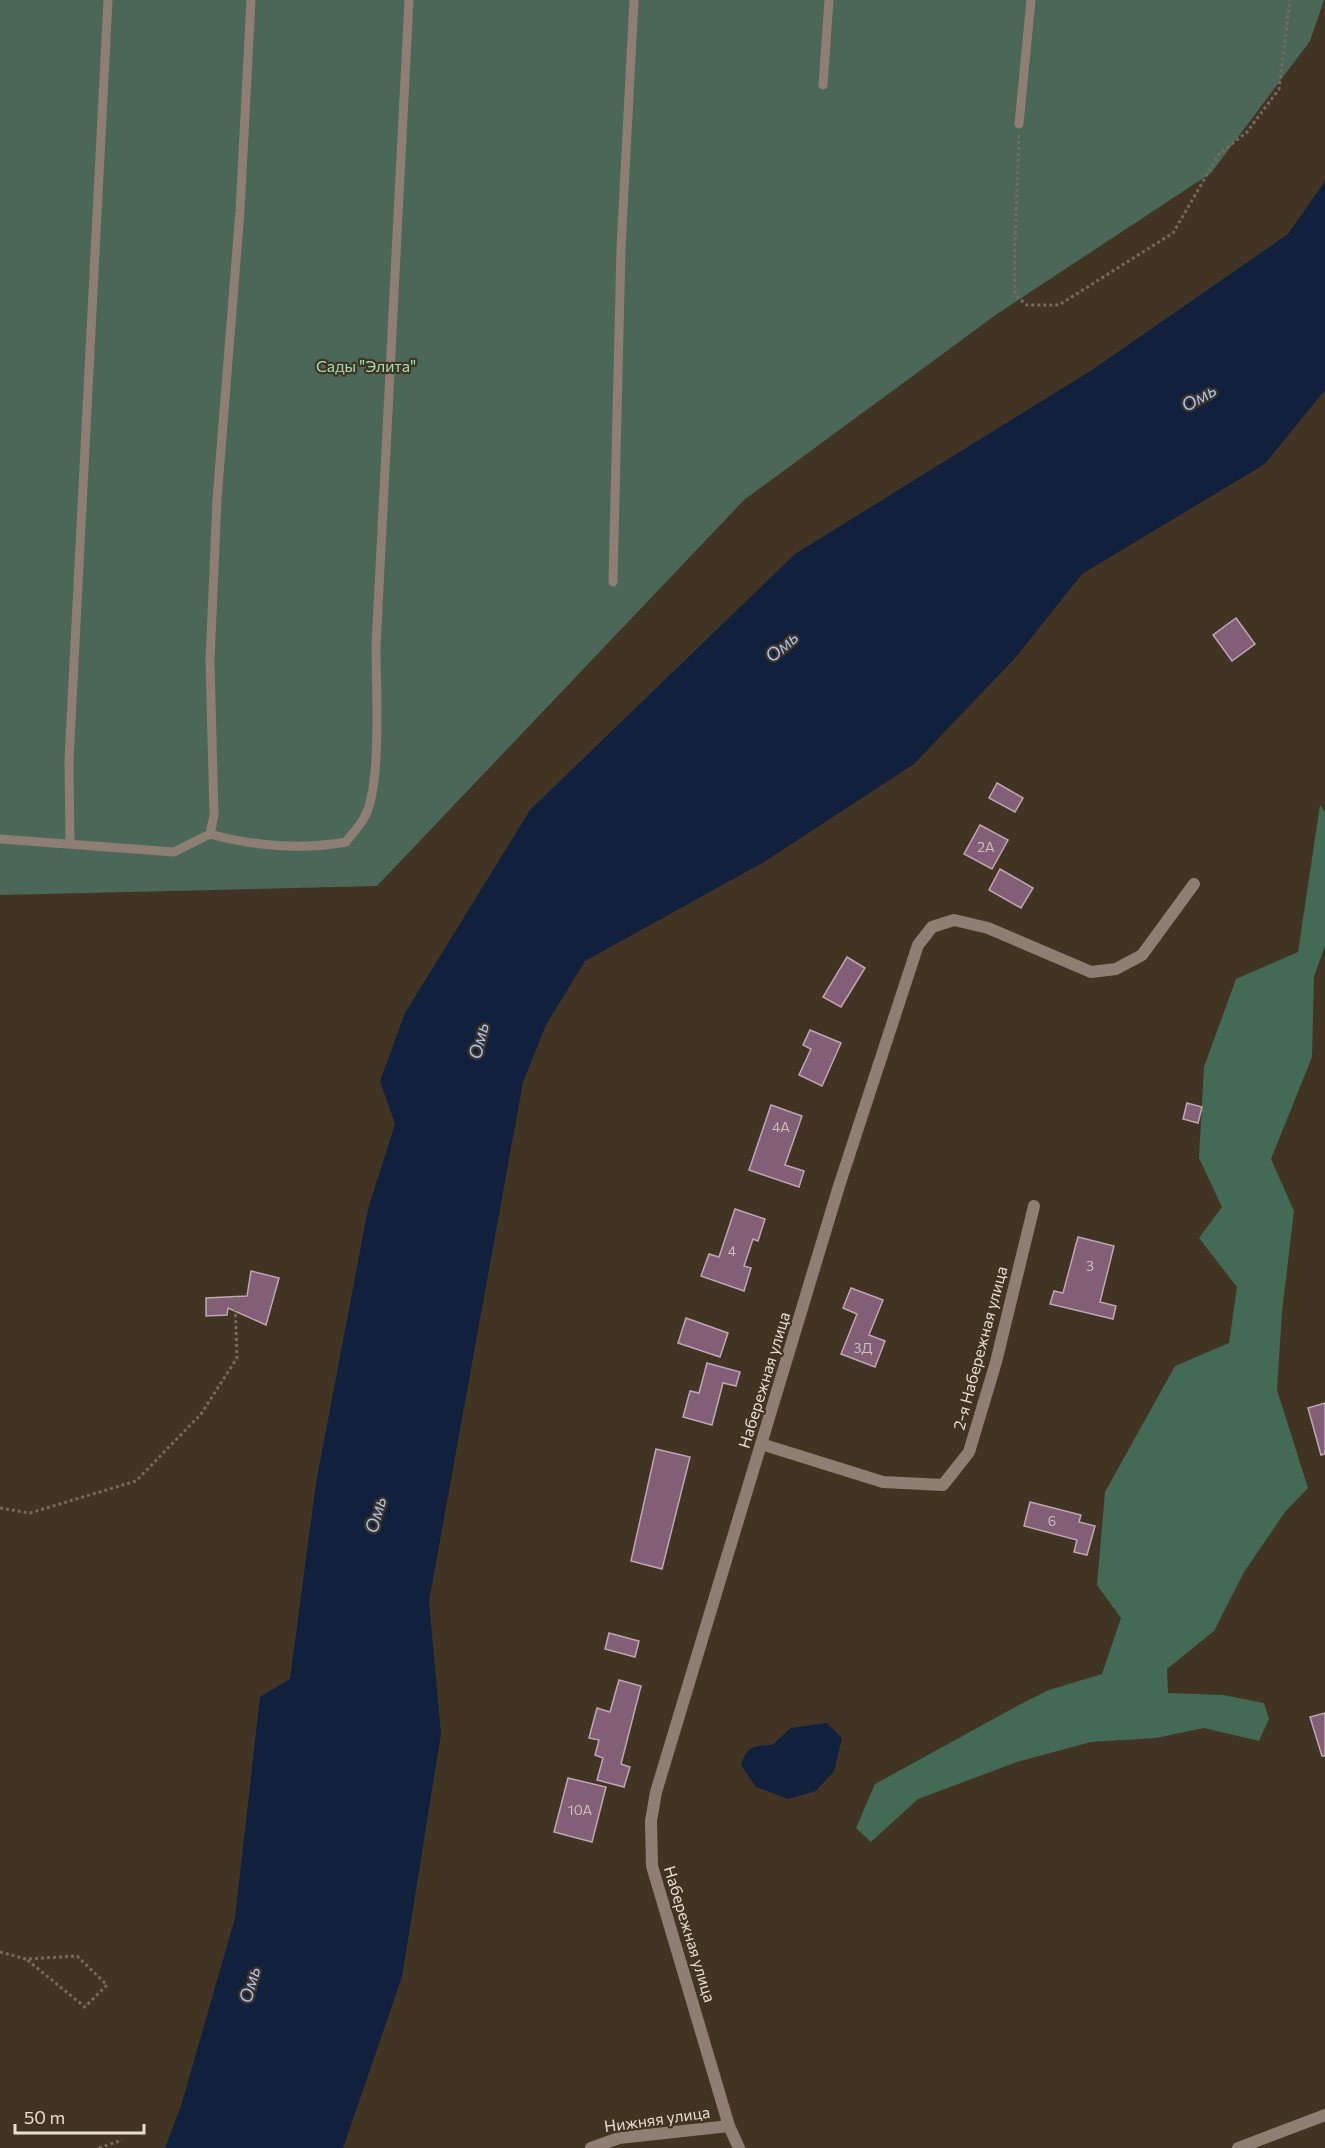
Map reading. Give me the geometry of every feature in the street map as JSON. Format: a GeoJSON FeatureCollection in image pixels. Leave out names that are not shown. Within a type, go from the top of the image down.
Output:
{"type":"FeatureCollection","features":[{"type":"Feature","properties":{"kind":"street","name":"Набережная улица"},"geometry":{"type":"LineString","coordinates":[[739,2148],[729,2126],[652,1866],[651,1821],[656,1792],[839,1186],[918,945],[933,927],[954,920],[988,928],[1091,972],[1116,969],[1142,955],[1194,884]]}},
{"type":"Feature","properties":{"kind":"street","name":"2-я Набережная улица"},"geometry":{"type":"LineString","coordinates":[[761,1444],[883,1482],[943,1485],[969,1452],[996,1362],[1034,1206]]}},
{"type":"Feature","properties":{"kind":"street"},"geometry":{"type":"LineString","coordinates":[[1238,2148],[1325,2115]]}},
{"type":"Feature","properties":{"kind":"street","name":"Нижняя улица"},"geometry":{"type":"LineString","coordinates":[[591,2148],[619,2138],[729,2126]]}},
{"type":"Feature","properties":{"kind":"lane"},"geometry":{"type":"LineString","coordinates":[[70,843],[69,760],[108,0]]}},
{"type":"Feature","properties":{"kind":"lane"},"geometry":{"type":"LineString","coordinates":[[210,834],[214,815],[210,662],[217,499],[240,211],[251,0]]}},
{"type":"Feature","properties":{"kind":"lane"},"geometry":{"type":"LineString","coordinates":[[0,839],[174,852],[210,834],[227,839],[324,846],[346,842],[366,815],[373,783],[376,737],[375,646],[409,0]]}},
{"type":"Feature","properties":{"kind":"lane"},"geometry":{"type":"LineString","coordinates":[[613,582],[621,248],[634,0]]}},
{"type":"Feature","properties":{"kind":"lane"},"geometry":{"type":"LineString","coordinates":[[823,85],[829,0]]}},
{"type":"Feature","properties":{"kind":"lane"},"geometry":{"type":"LineString","coordinates":[[1019,123],[1031,0]]}},
{"type":"Feature","properties":{"kind":"path"},"geometry":{"type":"LineString","coordinates":[[1019,123],[1018,207],[1013,258],[1015,295],[1027,305],[1059,304],[1173,233],[1219,154],[1247,132],[1280,89],[1290,0]]}},
{"type":"Feature","properties":{"kind":"path"},"geometry":{"type":"LineString","coordinates":[[0,1508],[30,1513],[136,1481],[201,1414],[237,1358],[235,1297]]}},
{"type":"Feature","properties":{"kind":"path"},"geometry":{"type":"LineString","coordinates":[[0,1952],[27,1959],[77,1956],[107,1985],[85,2007],[27,1959]]}},
{"type":"Feature","properties":{"kind":"path"},"geometry":{"type":"LineString","coordinates":[[99,2148],[122,2140]]}},
{"type":"Feature","properties":{"kind":"green space","name":"Сады \"Элита\""},"geometry":{"type":"Polygon","coordinates":[[[0,0],[1324,0],[1310,41],[1211,173],[997,314],[744,500],[377,886],[0,895],[0,0]]]}},
{"type":"Feature","properties":{"kind":"green space"},"geometry":{"type":"Polygon","coordinates":[[[1320,805],[1325,812],[1325,946],[1314,976],[1312,1057],[1271,1159],[1294,1211],[1282,1312],[1277,1390],[1308,1488],[1285,1512],[1244,1572],[1214,1631],[1167,1669],[1168,1693],[1223,1695],[1264,1703],[1269,1719],[1259,1741],[1204,1728],[1156,1738],[1091,1742],[1017,1762],[918,1799],[871,1842],[856,1828],[875,1784],[1049,1690],[1102,1674],[1121,1618],[1097,1585],[1105,1492],[1175,1366],[1229,1343],[1237,1287],[1199,1238],[1222,1207],[1199,1158],[1204,1067],[1236,979],[1298,952],[1320,805]]]}},
{"type":"Feature","properties":{"kind":"water","name":"Омь"},"geometry":{"type":"Polygon","coordinates":[[[1325,181],[1325,390],[1265,464],[1082,574],[1016,657],[914,764],[764,862],[585,961],[546,1025],[523,1082],[429,1601],[441,1734],[402,1977],[343,2148],[165,2148],[181,2106],[235,1918],[260,1697],[290,1679],[316,1483],[368,1209],[395,1124],[380,1081],[405,1013],[530,810],[795,554],[1092,370],[1288,234],[1325,181]]]}},
{"type":"Feature","properties":{"kind":"water"},"geometry":{"type":"Polygon","coordinates":[[[827,1723],[842,1738],[834,1771],[816,1791],[788,1799],[756,1787],[741,1765],[752,1748],[772,1745],[791,1728],[827,1723]]]}},
{"type":"Feature","properties":{"kind":"building"},"geometry":{"type":"Polygon","coordinates":[[[1236,618],[1255,644],[1232,661],[1213,635],[1236,618]]]}},
{"type":"Feature","properties":{"kind":"building"},"geometry":{"type":"Polygon","coordinates":[[[997,783],[1023,798],[1015,812],[989,798],[997,783]]]}},
{"type":"Feature","properties":{"kind":"building"},"geometry":{"type":"Polygon","coordinates":[[[980,825],[1008,840],[992,869],[964,854],[980,825]]]}},
{"type":"Feature","properties":{"kind":"building"},"geometry":{"type":"Polygon","coordinates":[[[1000,869],[1033,888],[1021,908],[989,890],[1000,869]]]}},
{"type":"Feature","properties":{"kind":"building"},"geometry":{"type":"Polygon","coordinates":[[[847,957],[865,968],[841,1007],[823,997],[847,957]]]}},
{"type":"Feature","properties":{"kind":"building"},"geometry":{"type":"Polygon","coordinates":[[[810,1030],[841,1043],[822,1086],[799,1075],[811,1049],[803,1045],[810,1030]]]}},
{"type":"Feature","properties":{"kind":"building"},"geometry":{"type":"Polygon","coordinates":[[[1187,1103],[1202,1107],[1198,1123],[1183,1119],[1187,1103]]]}},
{"type":"Feature","properties":{"kind":"building"},"geometry":{"type":"Polygon","coordinates":[[[771,1105],[802,1116],[785,1165],[804,1171],[799,1187],[749,1170],[771,1105]]]}},
{"type":"Feature","properties":{"kind":"building"},"geometry":{"type":"Polygon","coordinates":[[[735,1209],[765,1219],[758,1241],[753,1239],[744,1266],[751,1268],[744,1291],[701,1276],[709,1254],[719,1257],[735,1209]]]}},
{"type":"Feature","properties":{"kind":"building"},"geometry":{"type":"Polygon","coordinates":[[[1078,1237],[1114,1246],[1100,1302],[1116,1306],[1113,1319],[1050,1304],[1054,1291],[1063,1293],[1078,1237]]]}},
{"type":"Feature","properties":{"kind":"building"},"geometry":{"type":"Polygon","coordinates":[[[251,1271],[279,1278],[266,1325],[228,1308],[227,1315],[206,1316],[206,1298],[247,1296],[251,1271]]]}},
{"type":"Feature","properties":{"kind":"building"},"geometry":{"type":"Polygon","coordinates":[[[851,1288],[883,1300],[869,1335],[885,1341],[875,1367],[841,1354],[857,1314],[843,1308],[851,1288]]]}},
{"type":"Feature","properties":{"kind":"building"},"geometry":{"type":"Polygon","coordinates":[[[686,1318],[728,1333],[720,1357],[678,1343],[686,1318]]]}},
{"type":"Feature","properties":{"kind":"building"},"geometry":{"type":"Polygon","coordinates":[[[707,1363],[740,1372],[736,1386],[723,1383],[712,1425],[683,1417],[690,1391],[699,1393],[707,1363]]]}},
{"type":"Feature","properties":{"kind":"building"},"geometry":{"type":"Polygon","coordinates":[[[1325,1403],[1325,1454],[1321,1455],[1308,1408],[1325,1403]]]}},
{"type":"Feature","properties":{"kind":"building"},"geometry":{"type":"Polygon","coordinates":[[[656,1449],[690,1457],[662,1569],[631,1561],[656,1449]]]}},
{"type":"Feature","properties":{"kind":"building"},"geometry":{"type":"Polygon","coordinates":[[[1030,1502],[1081,1515],[1079,1522],[1095,1526],[1087,1555],[1074,1552],[1077,1540],[1024,1526],[1030,1502]]]}},
{"type":"Feature","properties":{"kind":"building"},"geometry":{"type":"Polygon","coordinates":[[[609,1633],[639,1641],[635,1657],[605,1649],[609,1633]]]}},
{"type":"Feature","properties":{"kind":"building"},"geometry":{"type":"Polygon","coordinates":[[[619,1680],[641,1686],[621,1764],[630,1767],[624,1787],[597,1780],[603,1758],[595,1755],[599,1740],[589,1738],[597,1708],[610,1712],[619,1680]]]}},
{"type":"Feature","properties":{"kind":"building"},"geometry":{"type":"Polygon","coordinates":[[[1325,1713],[1325,1756],[1322,1756],[1310,1717],[1325,1713]]]}},
{"type":"Feature","properties":{"kind":"building"},"geometry":{"type":"Polygon","coordinates":[[[568,1778],[606,1787],[592,1842],[554,1832],[568,1778]]]}}]}
